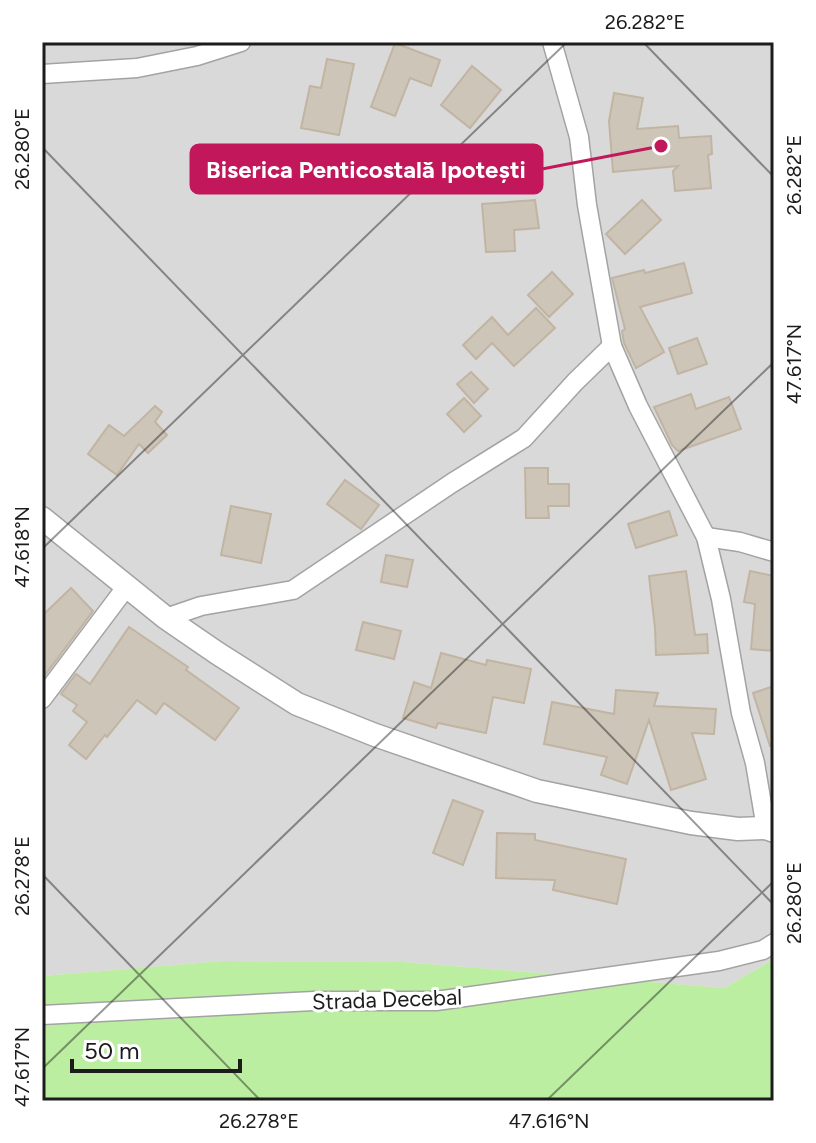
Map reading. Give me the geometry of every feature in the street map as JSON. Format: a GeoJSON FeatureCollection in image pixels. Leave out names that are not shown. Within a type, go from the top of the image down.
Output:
{"type":"FeatureCollection","features":[{"type":"Feature","properties":{"kind":"street"},"geometry":{"type":"LineString","coordinates":[[42,74],[137,68],[197,56],[241,42]]}},
{"type":"Feature","properties":{"kind":"street"},"geometry":{"type":"LineString","coordinates":[[42,518],[166,618],[297,704],[375,735],[537,791],[691,823],[770,830],[741,713],[721,599],[706,537],[638,406],[612,346],[587,205],[579,137],[552,42]]}},
{"type":"Feature","properties":{"kind":"street"},"geometry":{"type":"LineString","coordinates":[[166,618],[201,606],[293,590],[524,438],[612,346]]}},
{"type":"Feature","properties":{"kind":"street"},"geometry":{"type":"LineString","coordinates":[[706,537],[740,542],[774,552]]}},
{"type":"Feature","properties":{"kind":"street"},"geometry":{"type":"LineString","coordinates":[[42,699],[127,586]]}},
{"type":"Feature","properties":{"kind":"street","name":"Strada Decebal"},"geometry":{"type":"LineString","coordinates":[[42,1015],[314,1001],[436,1001],[719,961],[763,950],[774,943]]}},
{"type":"Feature","properties":{"kind":"shaded area"},"geometry":{"type":"Polygon","coordinates":[[[42,42],[774,42],[774,959],[724,988],[403,962],[223,961],[42,976],[42,42]]]}},
{"type":"Feature","properties":{"kind":"green space"},"geometry":{"type":"Polygon","coordinates":[[[774,959],[774,1101],[42,1101],[42,976],[223,961],[403,962],[724,988],[774,959]]]}},
{"type":"Feature","properties":{"kind":"building"},"geometry":{"type":"Polygon","coordinates":[[[395,43],[440,60],[431,86],[410,78],[395,116],[371,107],[395,43]]]}},
{"type":"Feature","properties":{"kind":"building"},"geometry":{"type":"Polygon","coordinates":[[[327,59],[354,64],[339,135],[301,128],[310,86],[321,88],[327,59]]]}},
{"type":"Feature","properties":{"kind":"building"},"geometry":{"type":"Polygon","coordinates":[[[472,66],[501,90],[470,128],[441,105],[472,66]]]}},
{"type":"Feature","properties":{"kind":"building"},"geometry":{"type":"Polygon","coordinates":[[[614,93],[643,98],[637,129],[678,126],[679,138],[711,136],[712,154],[708,155],[711,188],[675,191],[673,171],[678,166],[613,172],[609,121],[614,93]]]}},
{"type":"Feature","properties":{"kind":"building"},"geometry":{"type":"Polygon","coordinates":[[[535,200],[539,228],[514,230],[515,251],[486,252],[482,204],[535,200]]]}},
{"type":"Feature","properties":{"kind":"building"},"geometry":{"type":"Polygon","coordinates":[[[642,200],[661,220],[625,254],[606,234],[642,200]]]}},
{"type":"Feature","properties":{"kind":"building"},"geometry":{"type":"Polygon","coordinates":[[[684,263],[692,293],[640,307],[664,352],[636,368],[624,343],[622,331],[625,329],[612,278],[684,263]]]}},
{"type":"Feature","properties":{"kind":"building"},"geometry":{"type":"Polygon","coordinates":[[[552,272],[573,294],[549,317],[528,295],[552,272]]]}},
{"type":"Feature","properties":{"kind":"building"},"geometry":{"type":"Polygon","coordinates":[[[536,308],[555,328],[514,366],[492,343],[476,359],[463,345],[492,317],[508,335],[536,308]]]}},
{"type":"Feature","properties":{"kind":"building"},"geometry":{"type":"Polygon","coordinates":[[[697,338],[707,364],[678,374],[669,348],[697,338]]]}},
{"type":"Feature","properties":{"kind":"building"},"geometry":{"type":"Polygon","coordinates":[[[471,372],[488,389],[474,403],[457,384],[471,372]]]}},
{"type":"Feature","properties":{"kind":"building"},"geometry":{"type":"Polygon","coordinates":[[[691,394],[696,409],[729,397],[741,429],[678,451],[654,407],[691,394]]]}},
{"type":"Feature","properties":{"kind":"building"},"geometry":{"type":"Polygon","coordinates":[[[464,398],[481,416],[464,432],[447,414],[464,398]]]}},
{"type":"Feature","properties":{"kind":"building"},"geometry":{"type":"Polygon","coordinates":[[[155,406],[162,412],[155,422],[167,435],[148,453],[139,444],[117,475],[88,454],[109,425],[124,436],[155,406]]]}},
{"type":"Feature","properties":{"kind":"building"},"geometry":{"type":"Polygon","coordinates":[[[525,468],[548,468],[548,484],[569,484],[569,506],[548,506],[549,518],[526,518],[525,468]]]}},
{"type":"Feature","properties":{"kind":"building"},"geometry":{"type":"Polygon","coordinates":[[[345,480],[379,505],[361,529],[327,504],[345,480]]]}},
{"type":"Feature","properties":{"kind":"building"},"geometry":{"type":"Polygon","coordinates":[[[231,506],[271,514],[261,563],[221,555],[231,506]]]}},
{"type":"Feature","properties":{"kind":"building"},"geometry":{"type":"Polygon","coordinates":[[[669,511],[677,535],[636,548],[628,524],[669,511]]]}},
{"type":"Feature","properties":{"kind":"building"},"geometry":{"type":"Polygon","coordinates":[[[386,555],[413,560],[407,587],[381,582],[386,555]]]}},
{"type":"Feature","properties":{"kind":"building"},"geometry":{"type":"Polygon","coordinates":[[[686,571],[695,635],[707,634],[708,653],[656,655],[649,576],[686,571]]]}},
{"type":"Feature","properties":{"kind":"building"},"geometry":{"type":"Polygon","coordinates":[[[750,571],[774,576],[774,651],[751,649],[755,604],[744,602],[750,571]]]}},
{"type":"Feature","properties":{"kind":"building"},"geometry":{"type":"Polygon","coordinates":[[[71,588],[93,611],[42,679],[42,616],[71,588]]]}},
{"type":"Feature","properties":{"kind":"building"},"geometry":{"type":"Polygon","coordinates":[[[363,622],[401,631],[394,659],[356,650],[363,622]]]}},
{"type":"Feature","properties":{"kind":"building"},"geometry":{"type":"Polygon","coordinates":[[[129,627],[188,667],[186,670],[239,708],[215,740],[164,703],[156,714],[137,700],[86,759],[69,745],[87,722],[73,711],[77,705],[61,694],[76,674],[90,684],[129,627]]]}},
{"type":"Feature","properties":{"kind":"building"},"geometry":{"type":"Polygon","coordinates":[[[441,653],[486,665],[487,660],[531,669],[524,703],[493,697],[486,733],[438,723],[436,728],[403,718],[414,682],[431,688],[441,653]]]}},
{"type":"Feature","properties":{"kind":"building"},"geometry":{"type":"Polygon","coordinates":[[[774,686],[774,745],[770,746],[753,693],[774,686]]]}},
{"type":"Feature","properties":{"kind":"building"},"geometry":{"type":"Polygon","coordinates":[[[616,690],[658,693],[654,706],[716,709],[714,734],[692,733],[706,779],[671,790],[649,720],[627,784],[601,775],[607,757],[544,744],[552,702],[614,714],[616,690]]]}},
{"type":"Feature","properties":{"kind":"building"},"geometry":{"type":"Polygon","coordinates":[[[453,800],[483,811],[463,865],[433,853],[453,800]]]}},
{"type":"Feature","properties":{"kind":"building"},"geometry":{"type":"Polygon","coordinates":[[[497,833],[535,834],[535,840],[626,859],[617,904],[553,890],[555,880],[496,878],[497,833]]]}},
{"type":"Feature","properties":{"kind":"place","name":"Biserica Penticostală Ipotești"},"geometry":{"type":"Point","coordinates":[661,146]}}]}
